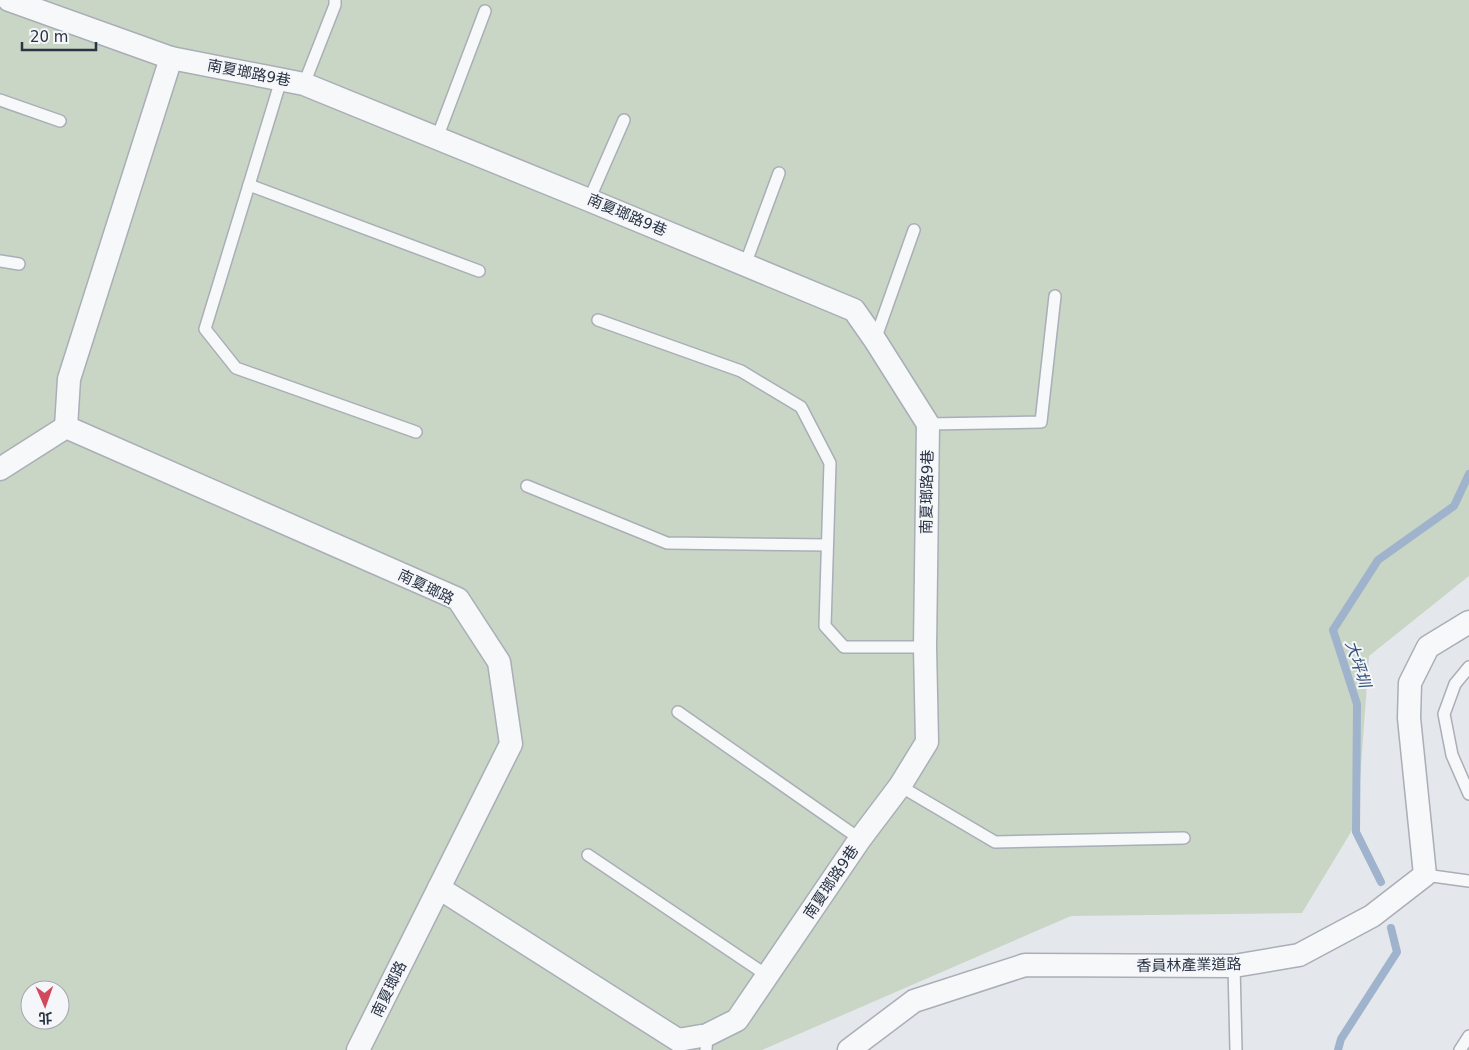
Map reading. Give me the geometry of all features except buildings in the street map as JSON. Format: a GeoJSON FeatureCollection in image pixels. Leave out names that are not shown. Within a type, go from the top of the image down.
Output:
{"type":"FeatureCollection","features":[{"type":"Feature","properties":{"kind":"street","name":"南夏瑯路9巷"},"geometry":{"type":"LineString","coordinates":[[9,0],[171,58],[304,84],[854,310],[928,424],[925,647],[927,742],[900,786],[860,839],[737,1020],[706,1042],[678,1040],[439,888]]}},
{"type":"Feature","properties":{"kind":"street"},"geometry":{"type":"LineString","coordinates":[[0,469],[66,427],[69,379],[171,58]]}},
{"type":"Feature","properties":{"kind":"street","name":"南夏瑯路"},"geometry":{"type":"LineString","coordinates":[[66,427],[458,599],[500,662],[511,744],[358,1050]]}},
{"type":"Feature","properties":{"kind":"street"},"geometry":{"type":"LineString","coordinates":[[1425,875],[1409,718],[1410,683],[1428,647],[1469,622]]}},
{"type":"Feature","properties":{"kind":"street","name":"香員林產業道路"},"geometry":{"type":"LineString","coordinates":[[849,1050],[914,1001],[1025,966],[1234,966],[1299,955],[1372,916],[1425,875]]}},
{"type":"Feature","properties":{"kind":"lane"},"geometry":{"type":"LineString","coordinates":[[304,84],[335,5],[335,0]]}},
{"type":"Feature","properties":{"kind":"lane"},"geometry":{"type":"LineString","coordinates":[[437,138],[485,10]]}},
{"type":"Feature","properties":{"kind":"lane"},"geometry":{"type":"LineString","coordinates":[[281,80],[205,329],[236,368],[416,432]]}},
{"type":"Feature","properties":{"kind":"lane"},"geometry":{"type":"LineString","coordinates":[[0,100],[60,121]]}},
{"type":"Feature","properties":{"kind":"lane"},"geometry":{"type":"LineString","coordinates":[[589,200],[624,120]]}},
{"type":"Feature","properties":{"kind":"lane"},"geometry":{"type":"LineString","coordinates":[[745,264],[779,173]]}},
{"type":"Feature","properties":{"kind":"lane"},"geometry":{"type":"LineString","coordinates":[[249,186],[479,270]]}},
{"type":"Feature","properties":{"kind":"lane"},"geometry":{"type":"LineString","coordinates":[[875,340],[914,230]]}},
{"type":"Feature","properties":{"kind":"lane"},"geometry":{"type":"LineString","coordinates":[[0,261],[19,264]]}},
{"type":"Feature","properties":{"kind":"lane"},"geometry":{"type":"LineString","coordinates":[[928,424],[1041,422],[1055,296]]}},
{"type":"Feature","properties":{"kind":"lane"},"geometry":{"type":"LineString","coordinates":[[598,320],[741,371],[801,407],[830,463],[825,626],[844,648],[925,647]]}},
{"type":"Feature","properties":{"kind":"lane"},"geometry":{"type":"LineString","coordinates":[[527,486],[667,543],[827,545]]}},
{"type":"Feature","properties":{"kind":"lane"},"geometry":{"type":"LineString","coordinates":[[1469,667],[1455,684],[1444,714],[1452,755],[1469,794]]}},
{"type":"Feature","properties":{"kind":"lane"},"geometry":{"type":"LineString","coordinates":[[678,712],[860,839]]}},
{"type":"Feature","properties":{"kind":"lane"},"geometry":{"type":"LineString","coordinates":[[900,786],[995,842],[1184,838]]}},
{"type":"Feature","properties":{"kind":"lane"},"geometry":{"type":"LineString","coordinates":[[588,854],[768,976]]}},
{"type":"Feature","properties":{"kind":"lane"},"geometry":{"type":"LineString","coordinates":[[1425,875],[1469,881]]}},
{"type":"Feature","properties":{"kind":"lane"},"geometry":{"type":"LineString","coordinates":[[1234,966],[1236,1050]]}},
{"type":"Feature","properties":{"kind":"lane"},"geometry":{"type":"LineString","coordinates":[[1460,1050],[1469,1036]]}},
{"type":"Feature","properties":{"kind":"green space"},"geometry":{"type":"Polygon","coordinates":[[[0,0],[1469,0],[1469,576],[1369,656],[1357,822],[1302,913],[1071,916],[762,1050],[0,1050],[0,0]]]}},
{"type":"Feature","properties":{"kind":"waterway","name":"大坪圳"},"geometry":{"type":"LineString","coordinates":[[1381,882],[1356,832],[1357,704],[1333,630],[1378,560],[1454,506],[1469,474]]}},
{"type":"Feature","properties":{"kind":"waterway","name":"大坪圳"},"geometry":{"type":"LineString","coordinates":[[1338,1050],[1341,1039],[1397,952],[1391,928]]}}]}
